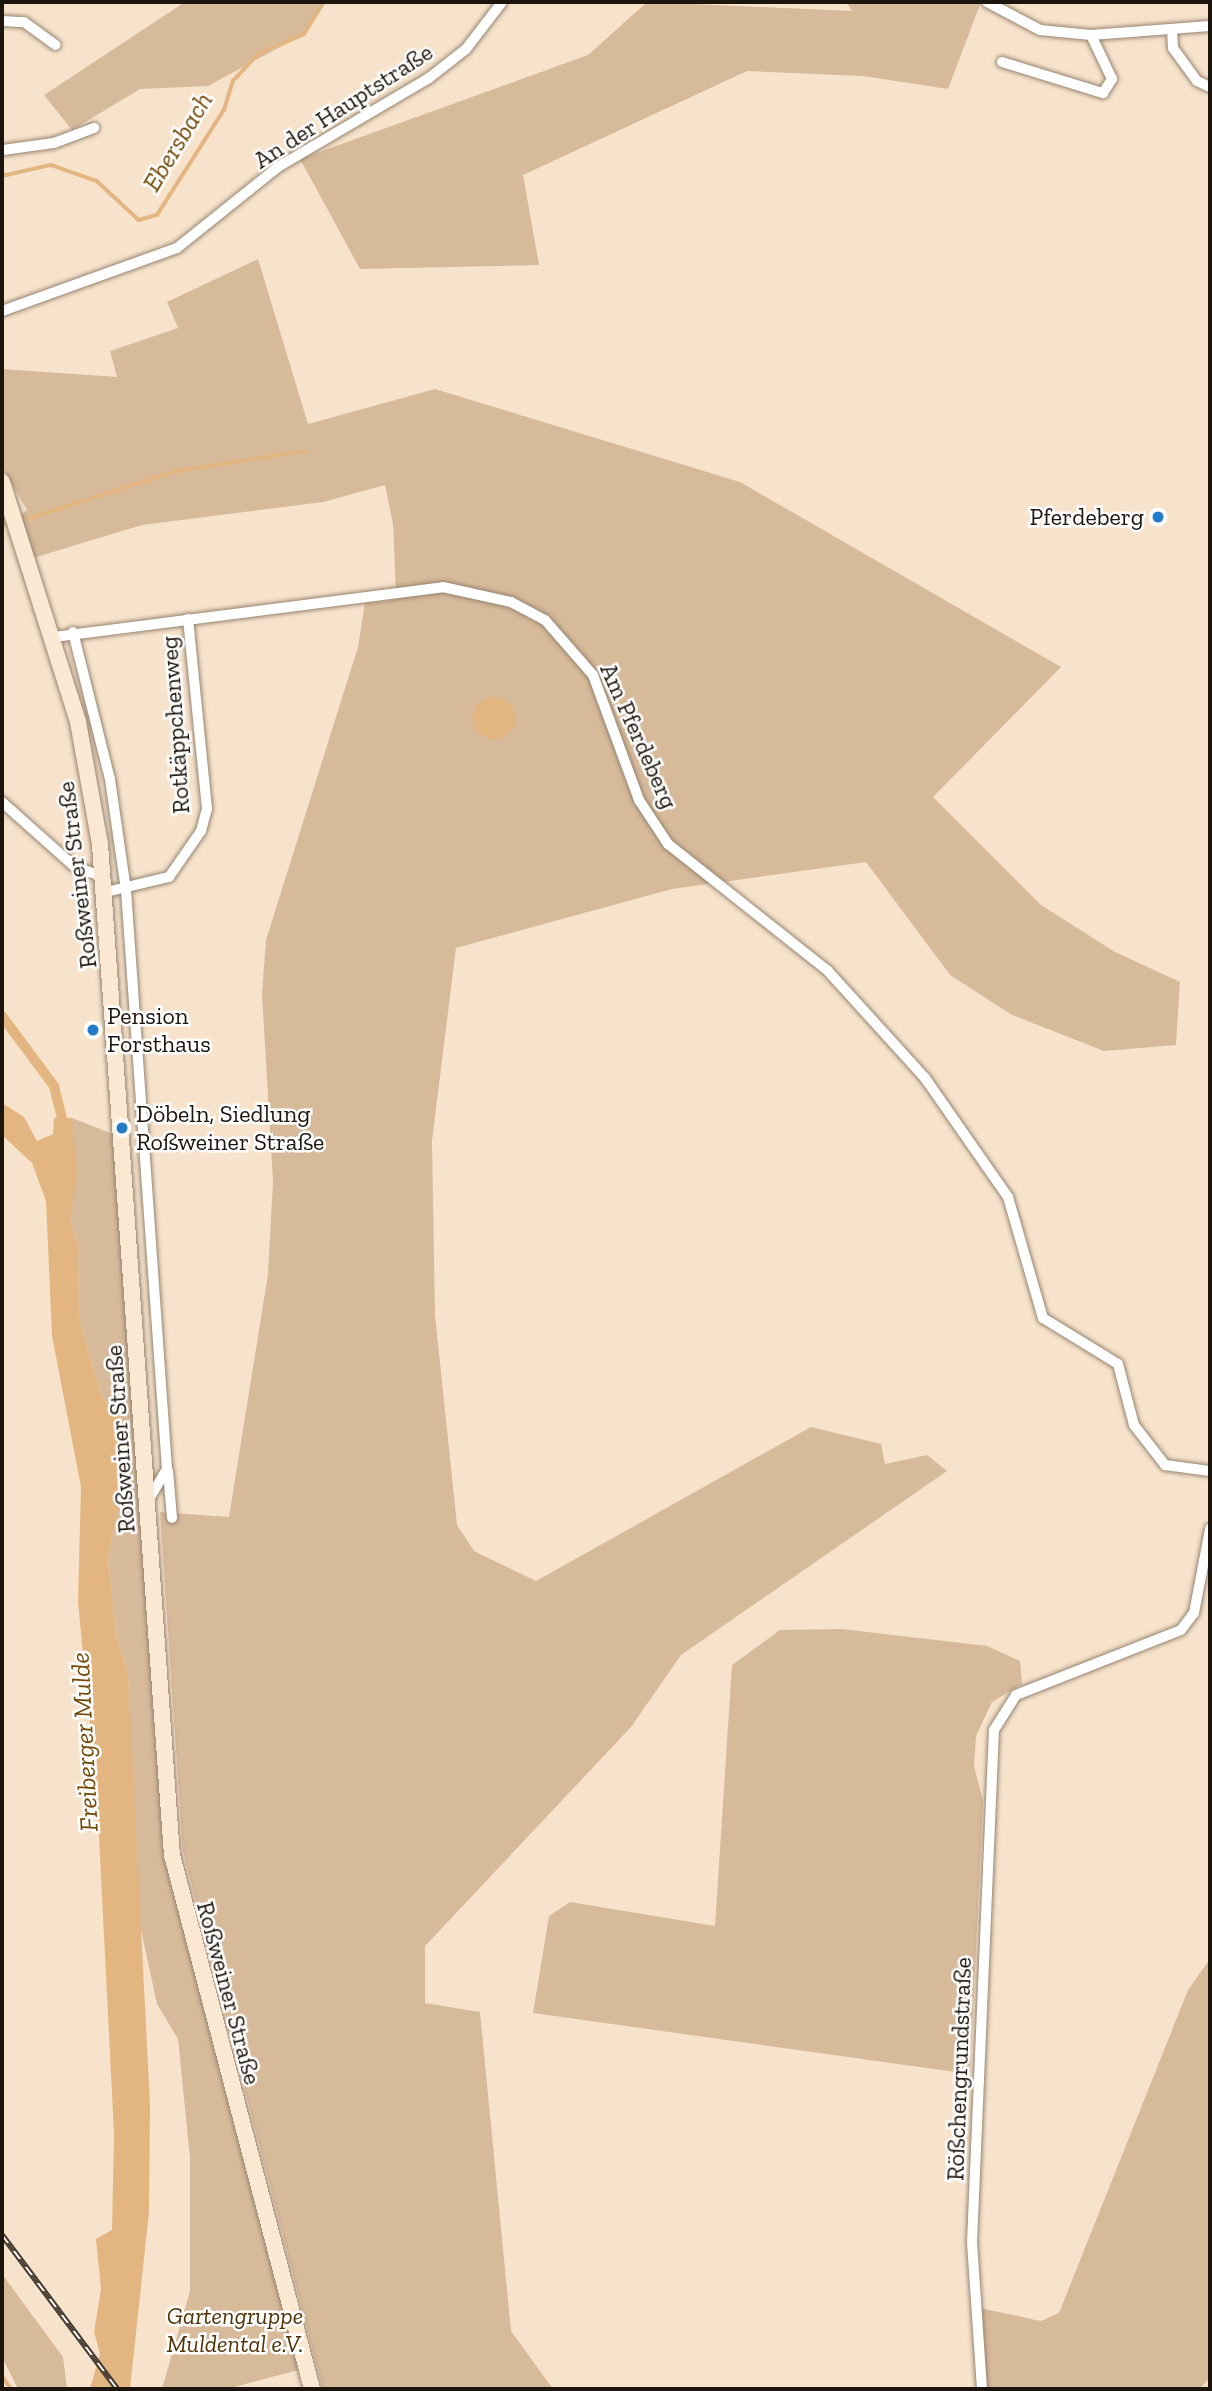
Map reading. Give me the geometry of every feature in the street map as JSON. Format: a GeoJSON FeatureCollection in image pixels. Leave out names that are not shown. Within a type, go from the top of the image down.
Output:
{"type":"FeatureCollection","features":[{"type":"Feature","properties":{"kind":"main road","name":"Roßweiner Straße"},"geometry":{"type":"LineString","coordinates":[[2,482],[54,637],[78,722],[105,885],[172,1855],[312,2389]]}},
{"type":"Feature","properties":{"kind":"street","name":"An der Hauptstraße"},"geometry":{"type":"LineString","coordinates":[[2,311],[177,248],[278,167],[439,71],[466,49],[502,2]]}},
{"type":"Feature","properties":{"kind":"street"},"geometry":{"type":"LineString","coordinates":[[987,2],[1040,30],[1091,35],[1210,26]]}},
{"type":"Feature","properties":{"kind":"street"},"geometry":{"type":"LineString","coordinates":[[2,21],[24,22],[56,45]]}},
{"type":"Feature","properties":{"kind":"street"},"geometry":{"type":"LineString","coordinates":[[1172,29],[1173,48],[1197,81],[1210,87]]}},
{"type":"Feature","properties":{"kind":"street"},"geometry":{"type":"LineString","coordinates":[[1002,62],[1102,93],[1112,79],[1091,35]]}},
{"type":"Feature","properties":{"kind":"street"},"geometry":{"type":"LineString","coordinates":[[2,144],[2,151],[54,143],[94,128]]}},
{"type":"Feature","properties":{"kind":"street","name":"Am Pferdeberg"},"geometry":{"type":"LineString","coordinates":[[54,637],[73,632],[443,587],[511,602],[545,620],[593,675],[639,800],[668,844],[828,971],[925,1077],[1007,1197],[1042,1318],[1118,1364],[1134,1425],[1165,1465],[1210,1471]]}},
{"type":"Feature","properties":{"kind":"street","name":"Rotkäppchenweg"},"geometry":{"type":"LineString","coordinates":[[105,885],[126,890],[150,886],[180,867],[207,808],[188,619]]}},
{"type":"Feature","properties":{"kind":"street"},"geometry":{"type":"LineString","coordinates":[[73,632],[110,779],[126,890],[172,1518]]}},
{"type":"Feature","properties":{"kind":"street"},"geometry":{"type":"LineString","coordinates":[[2,802],[75,867],[105,885]]}},
{"type":"Feature","properties":{"kind":"street"},"geometry":{"type":"LineString","coordinates":[[112,981],[133,980]]}},
{"type":"Feature","properties":{"kind":"street"},"geometry":{"type":"LineString","coordinates":[[120,1095],[141,1093]]}},
{"type":"Feature","properties":{"kind":"street"},"geometry":{"type":"LineString","coordinates":[[148,1501],[167,1469]]}},
{"type":"Feature","properties":{"kind":"street","name":"Rößchengrundstraße"},"geometry":{"type":"LineString","coordinates":[[982,2389],[972,2242],[993,1751],[1000,1712],[1016,1695],[1169,1636],[1189,1621],[1210,1529]]}},
{"type":"Feature","properties":{"kind":"green space"},"geometry":{"type":"Polygon","coordinates":[[[185,2],[324,2],[304,34],[208,86],[140,89],[72,130],[44,95],[185,2]]]}},
{"type":"Feature","properties":{"kind":"green space"},"geometry":{"type":"Polygon","coordinates":[[[647,2],[852,11],[846,2],[981,2],[948,89],[863,76],[747,71],[523,175],[539,265],[360,269],[300,159],[588,55],[647,2]]]}},
{"type":"Feature","properties":{"kind":"green space"},"geometry":{"type":"Polygon","coordinates":[[[258,259],[308,424],[435,389],[740,482],[1061,667],[933,797],[1041,905],[1115,952],[1180,982],[1176,1045],[1104,1051],[1012,1015],[950,975],[866,862],[672,889],[456,948],[432,1141],[435,1315],[457,1525],[474,1551],[536,1581],[811,1427],[881,1444],[885,1464],[927,1455],[947,1471],[681,1655],[631,1727],[425,1946],[425,2003],[480,2012],[511,2331],[553,2389],[323,2389],[183,1852],[160,1512],[229,1517],[268,1274],[273,1181],[262,994],[266,940],[358,647],[365,603],[390,601],[396,592],[393,524],[385,485],[323,502],[142,525],[33,558],[19,516],[27,510],[2,466],[2,369],[117,377],[110,351],[178,328],[167,302],[258,259]]]}},
{"type":"Feature","properties":{"kind":"green space","name":"Gartengruppe Muldental e.V."},"geometry":{"type":"Polygon","coordinates":[[[72,1118],[118,1136],[167,1855],[302,2369],[227,2389],[162,2389],[190,2291],[190,2158],[178,2039],[157,2004],[136,1907],[128,1673],[117,1638],[108,1560],[127,1462],[117,1411],[102,1398],[79,1320],[78,1245],[70,1219],[72,1118]]]}},
{"type":"Feature","properties":{"kind":"green space"},"geometry":{"type":"Polygon","coordinates":[[[842,1629],[987,1646],[1020,1661],[1022,1684],[992,1702],[976,1736],[974,1766],[983,1801],[970,2074],[533,2013],[549,1916],[570,1902],[715,1926],[732,1665],[780,1630],[842,1629]]]}},
{"type":"Feature","properties":{"kind":"green space"},"geometry":{"type":"Polygon","coordinates":[[[1210,1959],[1210,2378],[1199,2389],[985,2389],[980,2308],[1041,2321],[1059,2313],[1188,1990],[1210,1959]]]}},
{"type":"Feature","properties":{"kind":"green space"},"geometry":{"type":"Polygon","coordinates":[[[2,2274],[63,2357],[67,2389],[18,2389],[2,2357],[2,2274]]]}},
{"type":"Feature","properties":{"kind":"shaded area"},"geometry":{"type":"Polygon","coordinates":[[[494,697],[509,703],[515,718],[509,733],[494,739],[479,733],[473,718],[479,703],[494,697]]]}},
{"type":"Feature","properties":{"kind":"shaded area"},"geometry":{"type":"Polygon","coordinates":[[[2,1103],[24,1117],[37,1141],[53,1134],[54,1118],[72,1118],[77,1176],[70,1219],[78,1245],[79,1320],[102,1398],[117,1411],[127,1462],[108,1560],[117,1638],[128,1673],[150,2104],[149,2212],[130,2389],[90,2389],[100,2354],[94,2332],[101,2289],[96,2239],[112,2230],[114,2133],[97,1798],[78,1602],[81,1487],[52,1336],[46,1201],[32,1163],[2,1135],[2,1103]]]}},
{"type":"Feature","properties":{"kind":"waterway","name":"Ebersbach"},"geometry":{"type":"LineString","coordinates":[[2,176],[51,165],[97,181],[139,220],[157,215],[224,110],[233,81],[258,54],[304,34],[324,2]]}},
{"type":"Feature","properties":{"kind":"waterway","name":"Ebersbach"},"geometry":{"type":"LineString","coordinates":[[1098,2],[1154,2]]}},
{"type":"Feature","properties":{"kind":"waterway"},"geometry":{"type":"LineString","coordinates":[[21,521],[177,471],[305,451]]}},
{"type":"Feature","properties":{"kind":"waterway"},"geometry":{"type":"LineString","coordinates":[[2,525],[9,523]]}},
{"type":"Feature","properties":{"kind":"waterway"},"geometry":{"type":"LineString","coordinates":[[2,1016],[54,1086],[65,1130]]}},
{"type":"Feature","properties":{"kind":"waterway"},"geometry":{"type":"LineString","coordinates":[[2,2375],[11,2389]]}},
{"type":"Feature","properties":{"kind":"railway"},"geometry":{"type":"LineString","coordinates":[[2,2235],[117,2389]]}},
{"type":"Feature","properties":{"kind":"place","name":"Pferdeberg"},"geometry":{"type":"Point","coordinates":[1158,517]}},
{"type":"Feature","properties":{"kind":"place","name":"Pension Forsthaus"},"geometry":{"type":"Point","coordinates":[93,1030]}},
{"type":"Feature","properties":{"kind":"place","name":"Döbeln, Siedlung Roßweiner Straße"},"geometry":{"type":"Point","coordinates":[122,1128]}},
{"type":"Feature","properties":{"kind":"water label","name":"Freiberger Mulde"},"geometry":{"type":"Point","coordinates":[85,1742]}}]}
